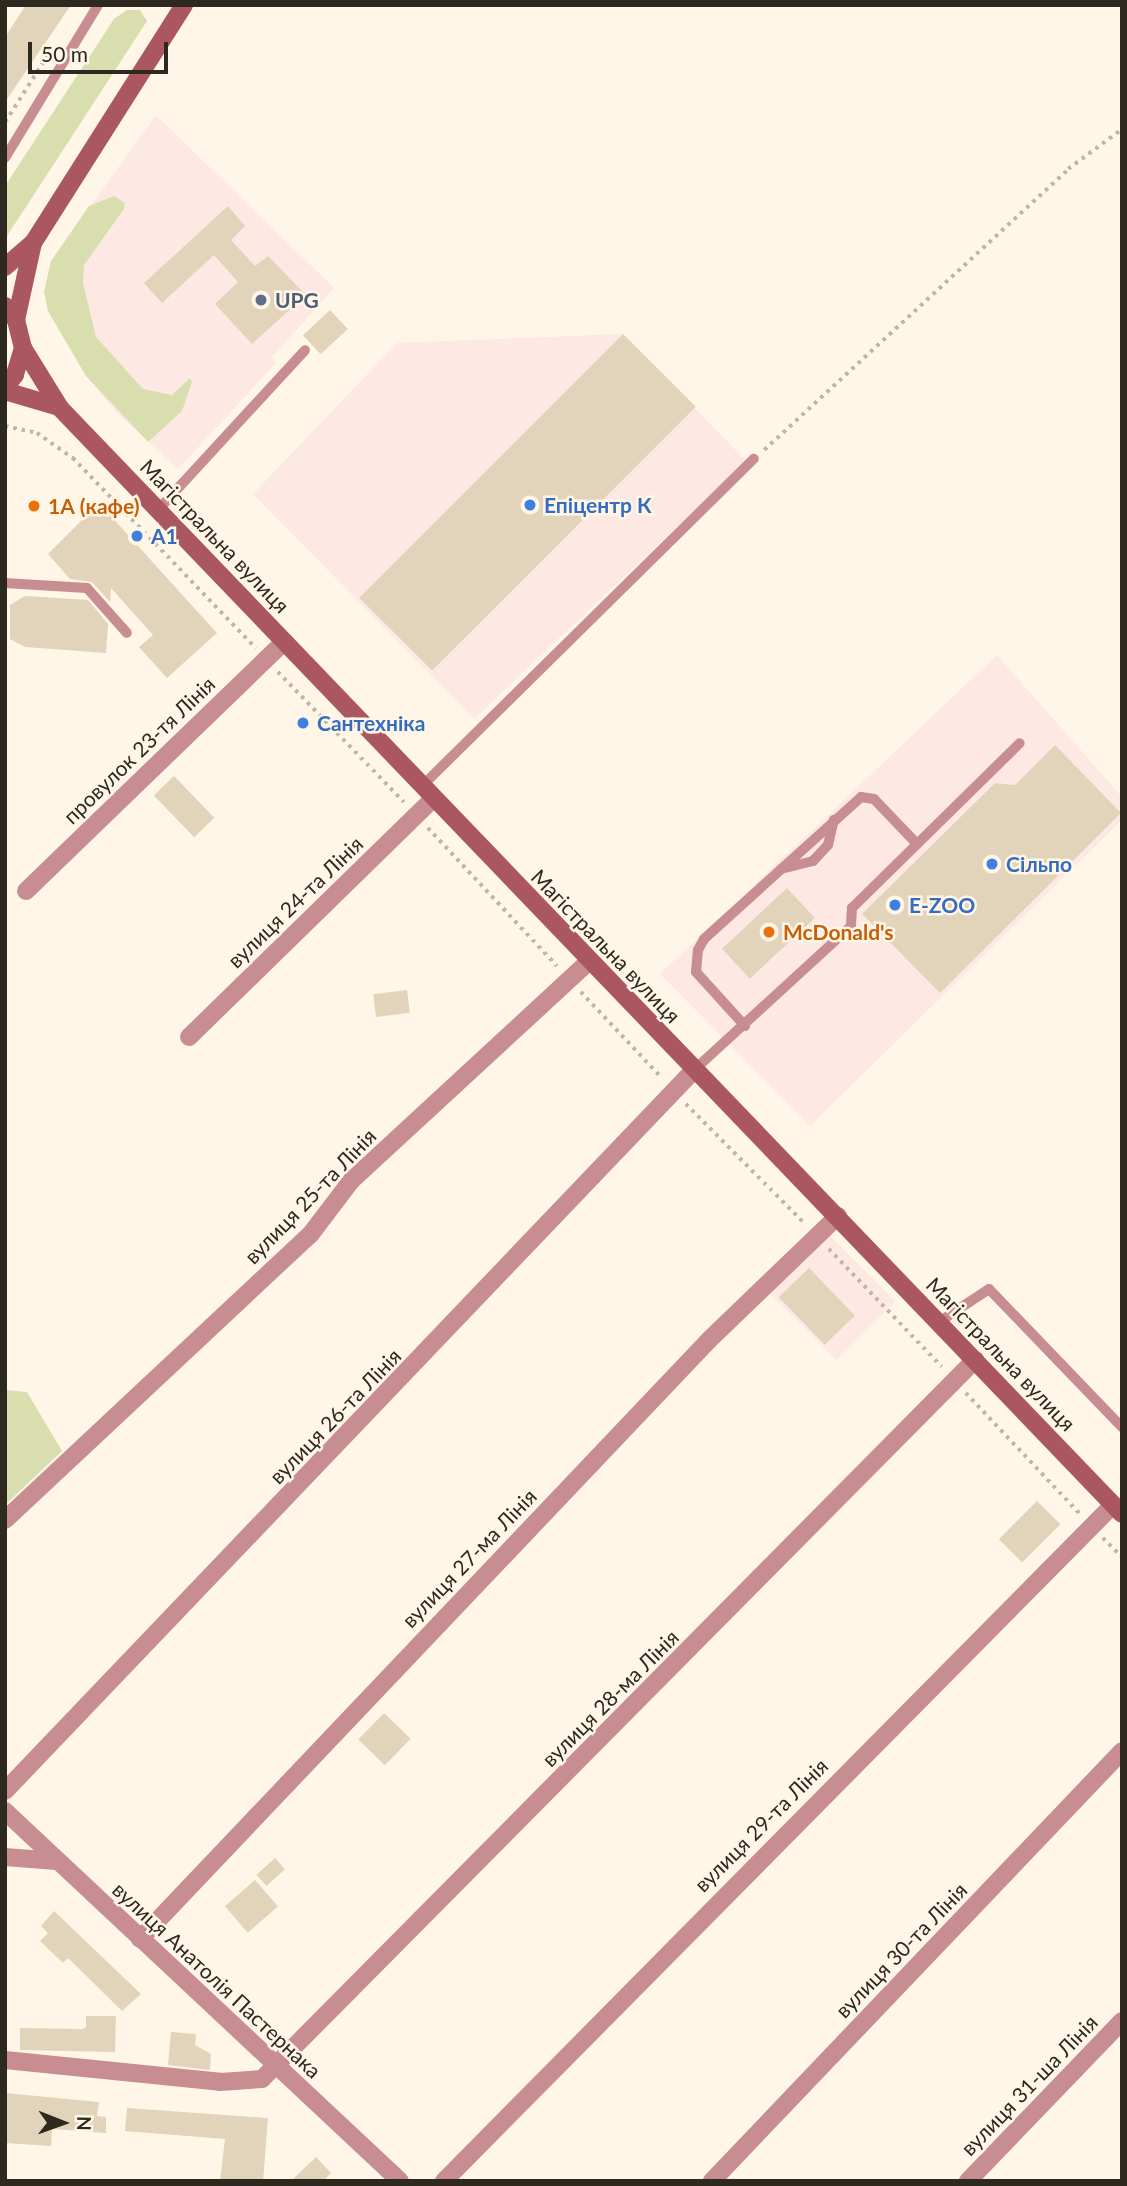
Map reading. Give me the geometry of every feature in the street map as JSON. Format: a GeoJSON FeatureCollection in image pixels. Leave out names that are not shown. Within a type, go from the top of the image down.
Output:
{"type":"FeatureCollection","features":[{"type":"Feature","properties":{"kind":"main road"},"geometry":{"type":"LineString","coordinates":[[11,313],[33,243],[184,5]]}},
{"type":"Feature","properties":{"kind":"main road"},"geometry":{"type":"LineString","coordinates":[[5,267],[33,243]]}},
{"type":"Feature","properties":{"kind":"main road","name":"Магістральна вулиця"},"geometry":{"type":"LineString","coordinates":[[11,313],[23,348],[60,408],[588,962],[838,1216],[1117,1509]]}},
{"type":"Feature","properties":{"kind":"main road"},"geometry":{"type":"LineString","coordinates":[[23,348],[15,375],[5,389],[60,408]]}},
{"type":"Feature","properties":{"kind":"street","name":"провулок 23-тя Лінія"},"geometry":{"type":"LineString","coordinates":[[26,891],[284,642]]}},
{"type":"Feature","properties":{"kind":"street","name":"вулиця 24-та Лінія"},"geometry":{"type":"LineString","coordinates":[[189,1037],[416,815],[428,792]]}},
{"type":"Feature","properties":{"kind":"street","name":"вулиця 25-та Лінія"},"geometry":{"type":"LineString","coordinates":[[5,1520],[310,1235],[351,1181],[588,962]]}},
{"type":"Feature","properties":{"kind":"street","name":"вулиця 26-та Лінія"},"geometry":{"type":"LineString","coordinates":[[5,1791],[576,1198],[672,1090],[695,1070]]}},
{"type":"Feature","properties":{"kind":"street","name":"вулиця 27-ма Лінія"},"geometry":{"type":"LineString","coordinates":[[139,1939],[709,1339],[838,1216]]}},
{"type":"Feature","properties":{"kind":"street","name":"вулиця 28-ма Лінія"},"geometry":{"type":"LineString","coordinates":[[276,2068],[975,1360]]}},
{"type":"Feature","properties":{"kind":"street","name":"вулиця 29-та Лінія"},"geometry":{"type":"LineString","coordinates":[[444,2181],[1092,1526],[1117,1509]]}},
{"type":"Feature","properties":{"kind":"street","name":"вулиця 30-та Лінія"},"geometry":{"type":"LineString","coordinates":[[712,2181],[1122,1751]]}},
{"type":"Feature","properties":{"kind":"street","name":"вулиця Анатолія Пастернака"},"geometry":{"type":"LineString","coordinates":[[5,1811],[276,2068],[400,2181]]}},
{"type":"Feature","properties":{"kind":"street"},"geometry":{"type":"LineString","coordinates":[[5,1857],[57,1861]]}},
{"type":"Feature","properties":{"kind":"street","name":"вулиця 31-ша Лінія"},"geometry":{"type":"LineString","coordinates":[[968,2181],[1122,2021]]}},
{"type":"Feature","properties":{"kind":"street"},"geometry":{"type":"LineString","coordinates":[[5,2060],[220,2082],[262,2079],[276,2068]]}},
{"type":"Feature","properties":{"kind":"lane"},"geometry":{"type":"LineString","coordinates":[[5,158],[98,5]]}},
{"type":"Feature","properties":{"kind":"lane"},"geometry":{"type":"LineString","coordinates":[[158,510],[305,351]]}},
{"type":"Feature","properties":{"kind":"lane"},"geometry":{"type":"LineString","coordinates":[[428,792],[754,459]]}},
{"type":"Feature","properties":{"kind":"lane"},"geometry":{"type":"LineString","coordinates":[[5,583],[87,588],[127,633]]}},
{"type":"Feature","properties":{"kind":"lane"},"geometry":{"type":"LineString","coordinates":[[695,1070],[851,926],[852,908],[1020,743]]}},
{"type":"Feature","properties":{"kind":"lane"},"geometry":{"type":"LineString","coordinates":[[745,1026],[696,972],[698,950],[854,801],[867,796],[917,844]]}},
{"type":"Feature","properties":{"kind":"lane"},"geometry":{"type":"LineString","coordinates":[[939,1322],[989,1289],[1122,1427]]}},
{"type":"Feature","properties":{"kind":"path"},"geometry":{"type":"LineString","coordinates":[[5,121],[58,40]]}},
{"type":"Feature","properties":{"kind":"path"},"geometry":{"type":"LineString","coordinates":[[754,459],[1068,169],[1122,129]]}},
{"type":"Feature","properties":{"kind":"path"},"geometry":{"type":"LineString","coordinates":[[5,426],[37,433],[74,458],[416,815],[672,1090],[817,1236],[1122,1557]]}},
{"type":"Feature","properties":{"kind":"shaded area"},"geometry":{"type":"Polygon","coordinates":[[[156,115],[334,288],[272,357],[276,363],[178,469],[114,410],[86,376],[48,311],[44,292],[51,261],[156,115]]]}},
{"type":"Feature","properties":{"kind":"shaded area"},"geometry":{"type":"Polygon","coordinates":[[[623,334],[746,461],[474,719],[253,494],[397,343],[623,334]]]}},
{"type":"Feature","properties":{"kind":"shaded area"},"geometry":{"type":"Polygon","coordinates":[[[997,655],[1122,797],[1122,820],[810,1126],[660,974],[997,655]]]}},
{"type":"Feature","properties":{"kind":"shaded area"},"geometry":{"type":"Polygon","coordinates":[[[829,1235],[895,1301],[837,1360],[770,1294],[829,1235]]]}},
{"type":"Feature","properties":{"kind":"green space"},"geometry":{"type":"Polygon","coordinates":[[[127,10],[140,10],[147,21],[5,239],[5,186],[114,19],[127,10]]]}},
{"type":"Feature","properties":{"kind":"green space"},"geometry":{"type":"Polygon","coordinates":[[[114,196],[125,203],[124,209],[84,265],[83,283],[96,337],[143,389],[172,395],[190,378],[192,382],[182,411],[148,442],[86,376],[48,311],[44,292],[51,261],[89,206],[114,196]]]}},
{"type":"Feature","properties":{"kind":"green space"},"geometry":{"type":"Polygon","coordinates":[[[5,1390],[27,1392],[62,1451],[5,1505],[5,1390]]]}},
{"type":"Feature","properties":{"kind":"building"},"geometry":{"type":"Polygon","coordinates":[[[26,5],[71,5],[5,102],[5,37],[26,5]]]}},
{"type":"Feature","properties":{"kind":"building"},"geometry":{"type":"Polygon","coordinates":[[[228,206],[245,226],[231,240],[255,266],[268,256],[306,295],[252,344],[215,304],[238,282],[214,255],[162,303],[144,283],[228,206]]]}},
{"type":"Feature","properties":{"kind":"building"},"geometry":{"type":"Polygon","coordinates":[[[330,310],[348,329],[321,354],[303,335],[330,310]]]}},
{"type":"Feature","properties":{"kind":"building","name":"Епіцентр К"},"geometry":{"type":"Polygon","coordinates":[[[623,334],[696,407],[432,671],[359,598],[623,334]]]}},
{"type":"Feature","properties":{"kind":"building"},"geometry":{"type":"Polygon","coordinates":[[[99,503],[217,633],[167,678],[139,647],[153,635],[111,588],[110,602],[92,582],[70,579],[48,554],[99,503]]]}},
{"type":"Feature","properties":{"kind":"building"},"geometry":{"type":"Polygon","coordinates":[[[25,596],[88,600],[108,624],[106,653],[25,647],[10,639],[10,605],[25,596]]]}},
{"type":"Feature","properties":{"kind":"building","name":"Сільпо"},"geometry":{"type":"Polygon","coordinates":[[[1055,745],[1121,813],[940,993],[862,914],[995,783],[1015,785],[1055,745]]]}},
{"type":"Feature","properties":{"kind":"building"},"geometry":{"type":"Polygon","coordinates":[[[174,776],[214,818],[194,837],[154,795],[174,776]]]}},
{"type":"Feature","properties":{"kind":"building","name":"McDonald's"},"geometry":{"type":"Polygon","coordinates":[[[787,888],[815,918],[750,979],[722,949],[787,888]]]}},
{"type":"Feature","properties":{"kind":"building"},"geometry":{"type":"Polygon","coordinates":[[[407,990],[410,1013],[376,1017],[373,994],[407,990]]]}},
{"type":"Feature","properties":{"kind":"building"},"geometry":{"type":"Polygon","coordinates":[[[809,1268],[855,1315],[825,1345],[779,1297],[809,1268]]]}},
{"type":"Feature","properties":{"kind":"building"},"geometry":{"type":"Polygon","coordinates":[[[1037,1501],[1060,1524],[1022,1563],[999,1539],[1037,1501]]]}},
{"type":"Feature","properties":{"kind":"building"},"geometry":{"type":"Polygon","coordinates":[[[384,1713],[411,1739],[385,1765],[358,1740],[384,1713]]]}},
{"type":"Feature","properties":{"kind":"building"},"geometry":{"type":"Polygon","coordinates":[[[275,1858],[285,1869],[266,1886],[256,1875],[275,1858]]]}},
{"type":"Feature","properties":{"kind":"building"},"geometry":{"type":"Polygon","coordinates":[[[255,1880],[278,1906],[248,1933],[225,1906],[255,1880]]]}},
{"type":"Feature","properties":{"kind":"building"},"geometry":{"type":"Polygon","coordinates":[[[54,1911],[141,1994],[122,2011],[68,1958],[63,1963],[40,1941],[48,1933],[41,1926],[54,1911]]]}},
{"type":"Feature","properties":{"kind":"building"},"geometry":{"type":"Polygon","coordinates":[[[86,2016],[116,2016],[115,2052],[20,2050],[20,2028],[82,2029],[86,2027],[86,2016]]]}},
{"type":"Feature","properties":{"kind":"building"},"geometry":{"type":"Polygon","coordinates":[[[171,2032],[196,2034],[195,2045],[211,2054],[210,2070],[168,2065],[171,2032]]]}},
{"type":"Feature","properties":{"kind":"building"},"geometry":{"type":"Polygon","coordinates":[[[5,2093],[99,2102],[97,2116],[106,2117],[106,2133],[52,2129],[51,2146],[5,2143],[5,2093]]]}},
{"type":"Feature","properties":{"kind":"building"},"geometry":{"type":"Polygon","coordinates":[[[127,2108],[268,2118],[263,2181],[220,2181],[225,2139],[125,2131],[127,2108]]]}},
{"type":"Feature","properties":{"kind":"building"},"geometry":{"type":"Polygon","coordinates":[[[316,2157],[331,2173],[323,2181],[291,2181],[316,2157]]]}},
{"type":"Feature","properties":{"kind":"place","name":"UPG"},"geometry":{"type":"Point","coordinates":[261,300]}},
{"type":"Feature","properties":{"kind":"place","name":"Епіцентр К"},"geometry":{"type":"Point","coordinates":[530,505]}},
{"type":"Feature","properties":{"kind":"place","name":"1А (кафе)"},"geometry":{"type":"Point","coordinates":[34,506]}},
{"type":"Feature","properties":{"kind":"place","name":"А1"},"geometry":{"type":"Point","coordinates":[137,536]}},
{"type":"Feature","properties":{"kind":"place","name":"Сантехніка"},"geometry":{"type":"Point","coordinates":[303,723]}},
{"type":"Feature","properties":{"kind":"place","name":"Сільпо"},"geometry":{"type":"Point","coordinates":[992,864]}},
{"type":"Feature","properties":{"kind":"place","name":"E-ZOO"},"geometry":{"type":"Point","coordinates":[895,905]}},
{"type":"Feature","properties":{"kind":"place","name":"McDonald's"},"geometry":{"type":"Point","coordinates":[769,932]}}]}
